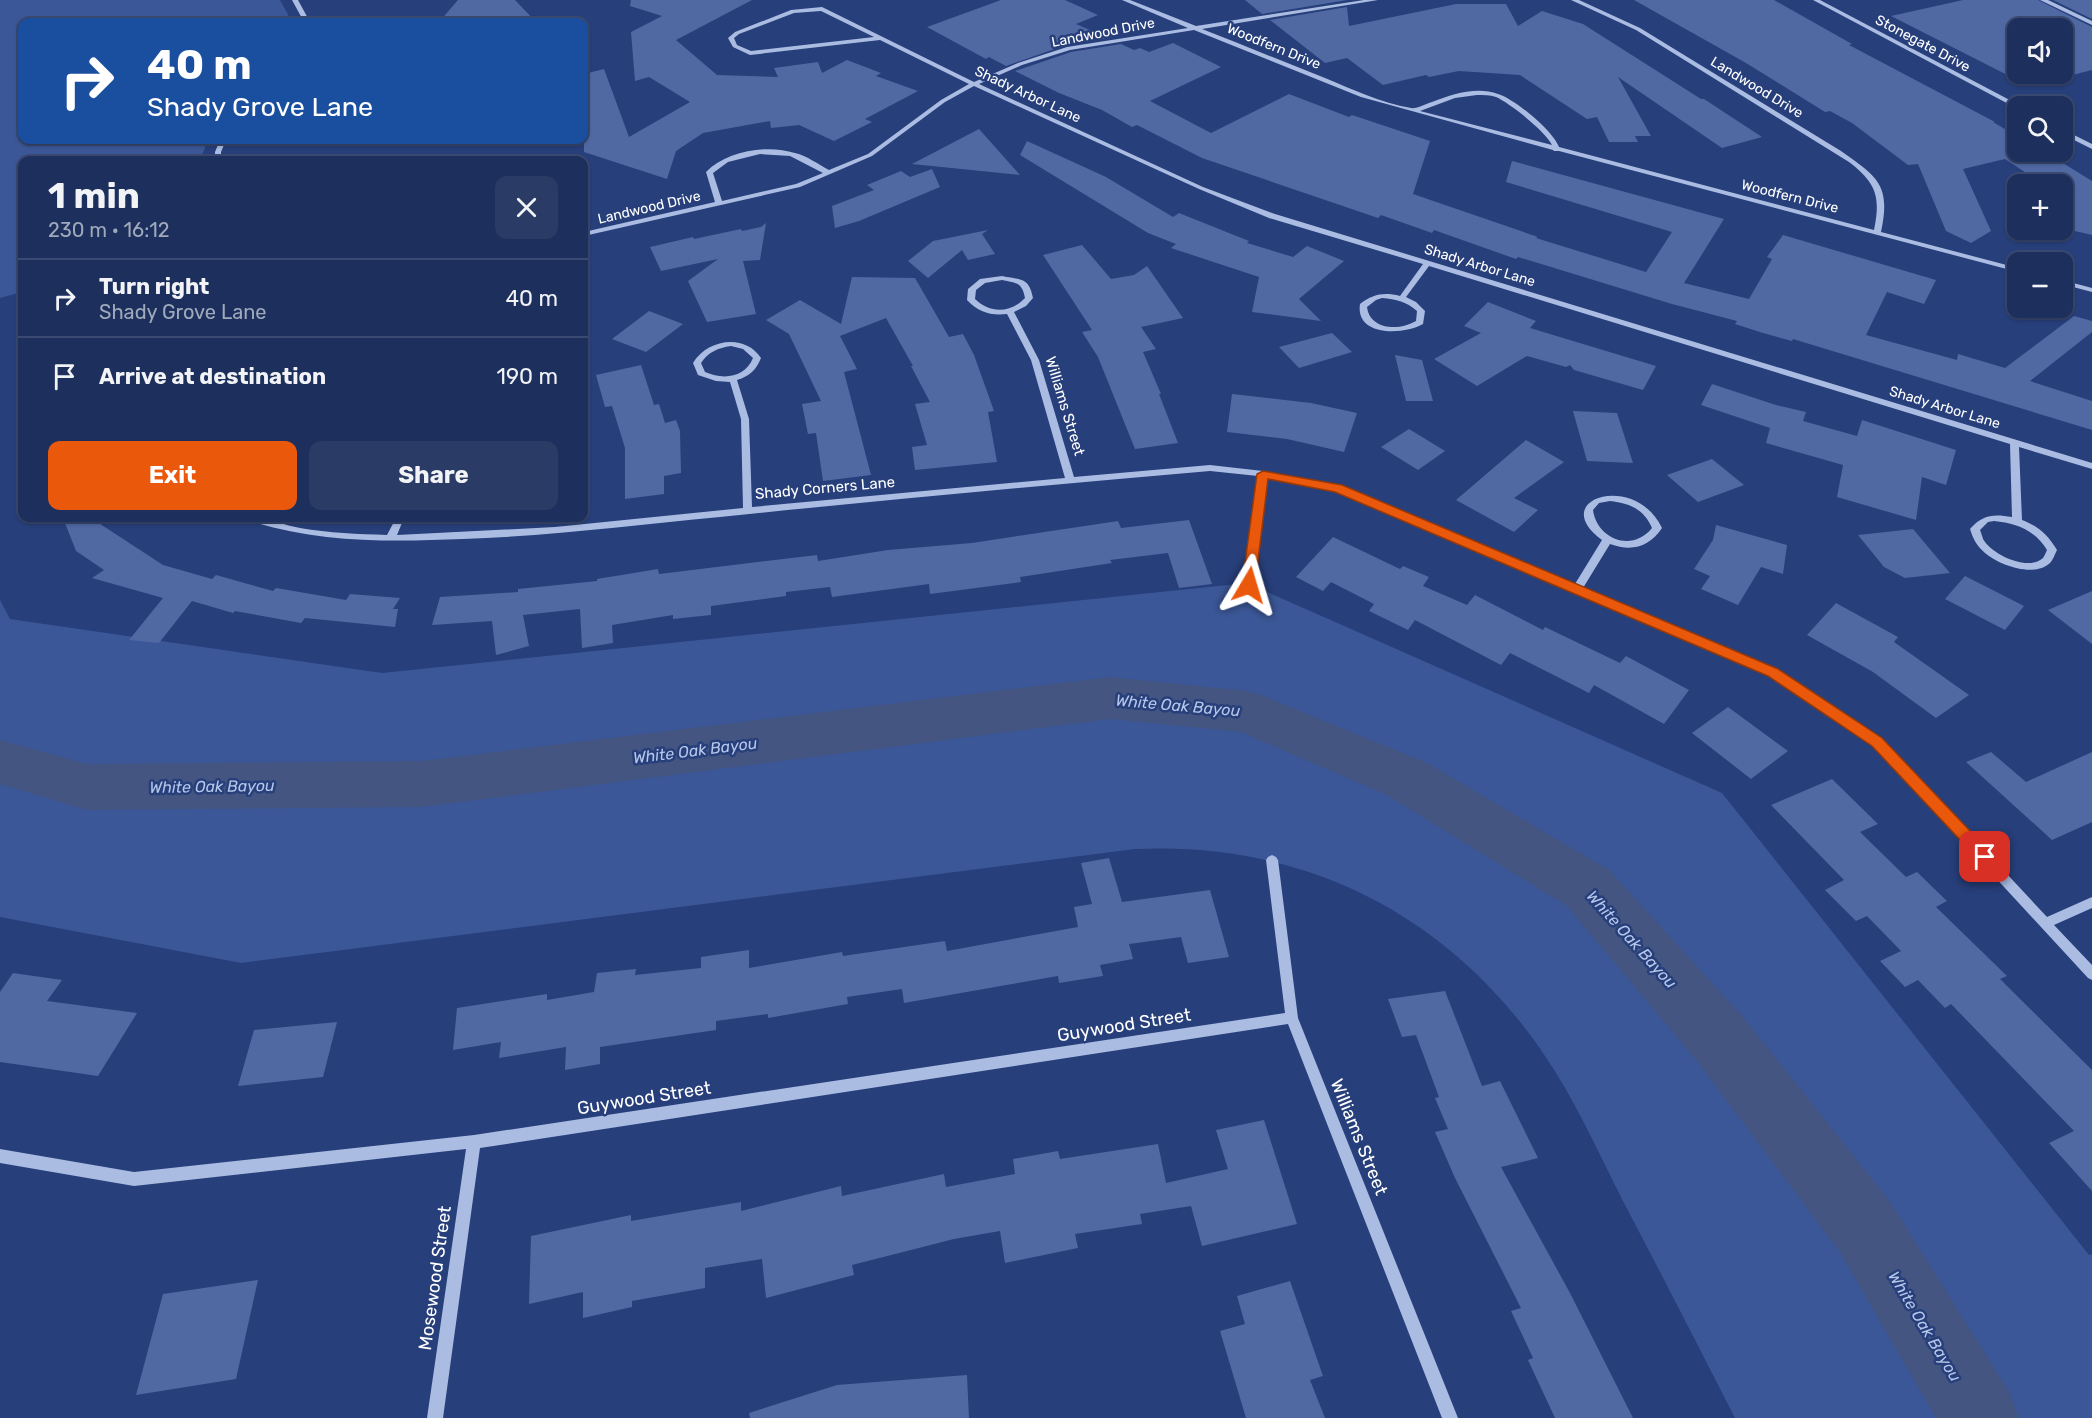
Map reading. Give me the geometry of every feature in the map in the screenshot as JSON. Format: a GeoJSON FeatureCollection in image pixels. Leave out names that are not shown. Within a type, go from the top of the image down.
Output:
{"type":"FeatureCollection","features":[{"type":"Feature","properties":{"kind":"street"},"geometry":{"type":"LineString","coordinates":[[295,0],[305,18]]}},
{"type":"Feature","properties":{"kind":"street","name":"Woodfern Drive"},"geometry":{"type":"LineString","coordinates":[[1125,0],[1363,96],[1556,150],[2007,267]]}},
{"type":"Feature","properties":{"kind":"street","name":"Landwood Drive"},"geometry":{"type":"LineString","coordinates":[[588,233],[798,186],[870,154],[943,101],[974,84],[1020,64],[1069,48],[1375,0]]}},
{"type":"Feature","properties":{"kind":"street","name":"Landwood Drive"},"geometry":{"type":"LineString","coordinates":[[1574,0],[1638,29],[1839,152],[1861,169],[1876,186],[1882,199],[1877,232]]}},
{"type":"Feature","properties":{"kind":"street","name":"Stonegate Drive"},"geometry":{"type":"LineString","coordinates":[[1816,0],[2007,101]]}},
{"type":"Feature","properties":{"kind":"street"},"geometry":{"type":"LineString","coordinates":[[2043,0],[2092,23]]}},
{"type":"Feature","properties":{"kind":"street","name":"Shady Arbor Lane"},"geometry":{"type":"LineString","coordinates":[[880,38],[750,53],[735,46],[731,38],[737,33],[793,11],[822,9],[974,84],[1231,200],[1272,216],[2092,466]]}},
{"type":"Feature","properties":{"kind":"street"},"geometry":{"type":"LineString","coordinates":[[1414,111],[1430,104],[1474,93],[1494,94],[1544,129],[1555,140],[1556,150]]}},
{"type":"Feature","properties":{"kind":"street"},"geometry":{"type":"LineString","coordinates":[[2073,137],[2092,147]]}},
{"type":"Feature","properties":{"kind":"street","name":"Landwood Drive"},"geometry":{"type":"LineString","coordinates":[[719,203],[709,172],[717,163],[727,159],[785,152],[795,154],[829,173]]}},
{"type":"Feature","properties":{"kind":"street"},"geometry":{"type":"LineString","coordinates":[[1402,298],[1428,263]]}},
{"type":"Feature","properties":{"kind":"street"},"geometry":{"type":"LineString","coordinates":[[1002,278],[1021,282],[1027,287],[1029,298],[1018,309],[1009,312],[981,309],[971,300],[972,289],[983,281],[992,279],[1002,278]]}},
{"type":"Feature","properties":{"kind":"street"},"geometry":{"type":"LineString","coordinates":[[2073,285],[2092,290]]}},
{"type":"Feature","properties":{"kind":"street"},"geometry":{"type":"LineString","coordinates":[[1373,298],[1402,298],[1416,306],[1422,317],[1420,322],[1408,329],[1389,330],[1380,327],[1371,323],[1362,312],[1363,306],[1373,298]]}},
{"type":"Feature","properties":{"kind":"street","name":"Williams Street"},"geometry":{"type":"LineString","coordinates":[[1009,312],[1035,360],[1070,480]]}},
{"type":"Feature","properties":{"kind":"street"},"geometry":{"type":"LineString","coordinates":[[731,344],[749,348],[757,358],[755,364],[751,370],[733,379],[715,380],[700,373],[697,368],[700,357],[705,352],[721,345],[731,344]]}},
{"type":"Feature","properties":{"kind":"street"},"geometry":{"type":"LineString","coordinates":[[733,379],[745,419],[748,510]]}},
{"type":"Feature","properties":{"kind":"street"},"geometry":{"type":"LineString","coordinates":[[2014,443],[2017,521]]}},
{"type":"Feature","properties":{"kind":"street","name":"Shady Corners Lane"},"geometry":{"type":"LineString","coordinates":[[261,522],[316,533],[390,539],[517,535],[748,510],[1210,468],[1263,474],[1338,488],[1773,672],[1877,742],[2092,974]]}},
{"type":"Feature","properties":{"kind":"street"},"geometry":{"type":"LineString","coordinates":[[1249,585],[1263,474]]}},
{"type":"Feature","properties":{"kind":"street"},"geometry":{"type":"LineString","coordinates":[[1610,498],[1627,500],[1653,517],[1657,528],[1652,537],[1641,543],[1625,544],[1608,539],[1594,530],[1587,519],[1588,509],[1596,501],[1610,498]]}},
{"type":"Feature","properties":{"kind":"street"},"geometry":{"type":"LineString","coordinates":[[1984,520],[2017,521],[2040,534],[2048,542],[2052,550],[2045,563],[2024,566],[2011,563],[1987,551],[1975,536],[1975,529],[1984,520]]}},
{"type":"Feature","properties":{"kind":"street"},"geometry":{"type":"LineString","coordinates":[[390,539],[398,522]]}},
{"type":"Feature","properties":{"kind":"street"},"geometry":{"type":"LineString","coordinates":[[1577,589],[1608,539]]}},
{"type":"Feature","properties":{"kind":"street","name":"Williams Street"},"geometry":{"type":"LineString","coordinates":[[1272,860],[1292,1018],[1450,1418]]}},
{"type":"Feature","properties":{"kind":"street"},"geometry":{"type":"LineString","coordinates":[[2047,923],[2092,902]]}},
{"type":"Feature","properties":{"kind":"street","name":"Guywood Street"},"geometry":{"type":"LineString","coordinates":[[0,1156],[134,1179],[474,1142],[1292,1018]]}},
{"type":"Feature","properties":{"kind":"street","name":"Mosewood Street"},"geometry":{"type":"LineString","coordinates":[[435,1418],[474,1142]]}},
{"type":"Feature","properties":{"kind":"shaded area"},"geometry":{"type":"Polygon","coordinates":[[[0,0],[280,0],[290,18],[18,18],[18,144],[206,144],[202,156],[18,156],[18,293],[0,298],[0,0]]]}},
{"type":"Feature","properties":{"kind":"shaded area"},"geometry":{"type":"Polygon","coordinates":[[[1247,583],[1722,793],[2089,1255],[2092,1254],[2092,1418],[1735,1418],[1575,1105],[1541,1050],[1503,1002],[1461,960],[1415,924],[1365,895],[1312,873],[1256,858],[1196,850],[1135,849],[241,963],[0,917],[0,600],[10,619],[382,673],[1247,583]]]}},
{"type":"Feature","properties":{"kind":"building"},"geometry":{"type":"Polygon","coordinates":[[[458,0],[515,0],[532,18],[442,18],[458,0]]]}},
{"type":"Feature","properties":{"kind":"building"},"geometry":{"type":"Polygon","coordinates":[[[631,0],[752,0],[676,40],[717,75],[778,77],[774,68],[818,62],[822,73],[847,60],[881,73],[876,76],[918,91],[865,119],[872,122],[834,141],[799,125],[771,128],[770,121],[703,133],[676,151],[667,179],[584,152],[584,144],[588,144],[588,73],[604,69],[629,137],[690,102],[649,77],[635,81],[631,32],[662,16],[630,6],[631,0]]]}},
{"type":"Feature","properties":{"kind":"building"},"geometry":{"type":"Polygon","coordinates":[[[1001,0],[1065,0],[1098,15],[1076,24],[1108,38],[1066,45],[1006,66],[989,57],[986,59],[927,27],[1001,0]]]}},
{"type":"Feature","properties":{"kind":"building"},"geometry":{"type":"Polygon","coordinates":[[[1245,0],[1347,0],[1262,14],[1245,0]]]}},
{"type":"Feature","properties":{"kind":"building"},"geometry":{"type":"Polygon","coordinates":[[[1634,0],[1774,0],[1852,44],[1849,45],[1995,122],[1993,122],[2007,130],[2007,160],[1963,169],[1991,231],[1971,243],[1946,231],[1918,164],[1908,165],[1852,123],[1830,111],[1825,112],[1746,63],[1634,0]]]}},
{"type":"Feature","properties":{"kind":"building"},"geometry":{"type":"Polygon","coordinates":[[[1963,0],[2038,0],[2092,27],[2092,70],[2073,75],[2073,18],[2007,18],[2007,75],[1891,16],[1963,0]]]}},
{"type":"Feature","properties":{"kind":"building"},"geometry":{"type":"Polygon","coordinates":[[[2053,0],[2092,0],[2092,19],[2053,0]]]}},
{"type":"Feature","properties":{"kind":"building"},"geometry":{"type":"Polygon","coordinates":[[[1456,4],[1506,4],[1518,26],[1542,11],[1583,24],[1762,137],[1722,148],[1618,77],[1651,136],[1635,136],[1638,142],[1609,142],[1597,117],[1587,119],[1520,75],[1459,71],[1429,77],[1426,75],[1383,85],[1347,58],[1325,63],[1270,20],[1347,7],[1349,26],[1456,4]]]}},
{"type":"Feature","properties":{"kind":"building"},"geometry":{"type":"Polygon","coordinates":[[[1173,43],[1221,67],[1150,101],[1211,133],[1289,94],[1349,117],[1352,115],[1430,141],[1413,194],[1538,237],[1536,238],[1646,272],[1672,232],[1506,182],[1512,161],[1724,219],[1684,283],[1749,299],[1772,259],[1767,257],[1783,235],[1936,280],[1924,304],[1887,292],[1866,335],[1957,360],[1958,354],[2005,368],[2074,316],[2092,321],[2092,332],[2030,381],[2092,401],[2092,430],[1793,339],[1792,341],[1763,333],[1735,324],[1737,321],[1672,304],[1518,257],[1516,259],[1434,230],[1432,233],[1381,215],[1378,218],[1202,158],[1137,125],[1132,127],[1102,110],[1059,93],[1015,71],[1071,52],[1121,44],[1134,50],[1140,48],[1149,52],[1173,43]]]}},
{"type":"Feature","properties":{"kind":"building"},"geometry":{"type":"Polygon","coordinates":[[[979,129],[1020,175],[912,164],[979,129]]]}},
{"type":"Feature","properties":{"kind":"building"},"geometry":{"type":"Polygon","coordinates":[[[1027,141],[1106,177],[1173,217],[1179,213],[1249,241],[1247,243],[1293,257],[1307,246],[1344,261],[1299,299],[1321,321],[1252,312],[1259,277],[1171,248],[1176,244],[1148,233],[1020,155],[1027,141]]]}},
{"type":"Feature","properties":{"kind":"building"},"geometry":{"type":"Polygon","coordinates":[[[2010,162],[2061,162],[2092,181],[2092,235],[2073,231],[2073,174],[2028,174],[2010,162]]]}},
{"type":"Feature","properties":{"kind":"building"},"geometry":{"type":"Polygon","coordinates":[[[932,169],[940,187],[859,221],[835,228],[832,206],[874,190],[867,185],[901,171],[910,177],[932,169]]]}},
{"type":"Feature","properties":{"kind":"building"},"geometry":{"type":"Polygon","coordinates":[[[766,223],[760,260],[743,261],[756,314],[707,322],[688,281],[718,259],[661,271],[650,247],[693,237],[694,239],[741,229],[742,231],[761,227],[766,223]]]}},
{"type":"Feature","properties":{"kind":"building"},"geometry":{"type":"Polygon","coordinates":[[[988,230],[982,234],[995,254],[968,260],[962,250],[928,278],[908,261],[933,241],[988,230]]]}},
{"type":"Feature","properties":{"kind":"building"},"geometry":{"type":"Polygon","coordinates":[[[1082,245],[1111,279],[1134,275],[1147,266],[1183,318],[1141,327],[1156,349],[1143,352],[1178,443],[1135,449],[1098,357],[1082,332],[1092,330],[1043,255],[1082,245]]]}},
{"type":"Feature","properties":{"kind":"building"},"geometry":{"type":"Polygon","coordinates":[[[852,277],[915,278],[949,337],[963,334],[974,355],[994,411],[988,412],[997,462],[915,470],[912,447],[927,445],[915,404],[930,402],[886,318],[840,336],[857,369],[844,372],[871,475],[823,481],[816,433],[808,434],[802,404],[821,401],[789,334],[766,320],[800,300],[841,324],[852,277]]]}},
{"type":"Feature","properties":{"kind":"building"},"geometry":{"type":"Polygon","coordinates":[[[1488,302],[1536,321],[1530,328],[1656,366],[1643,390],[1574,370],[1570,365],[1566,367],[1527,356],[1477,386],[1434,359],[1481,333],[1464,326],[1488,302]]]}},
{"type":"Feature","properties":{"kind":"building"},"geometry":{"type":"Polygon","coordinates":[[[649,311],[683,324],[646,352],[612,339],[649,311]]]}},
{"type":"Feature","properties":{"kind":"building"},"geometry":{"type":"Polygon","coordinates":[[[1332,333],[1352,352],[1299,368],[1279,347],[1332,333]]]}},
{"type":"Feature","properties":{"kind":"building"},"geometry":{"type":"Polygon","coordinates":[[[1395,355],[1422,360],[1433,401],[1406,401],[1395,355]]]}},
{"type":"Feature","properties":{"kind":"building"},"geometry":{"type":"Polygon","coordinates":[[[641,365],[654,405],[659,404],[665,423],[676,420],[680,431],[681,473],[664,476],[664,494],[625,499],[625,448],[612,406],[605,407],[596,375],[641,365]]]}},
{"type":"Feature","properties":{"kind":"building"},"geometry":{"type":"Polygon","coordinates":[[[1712,384],[1776,405],[1806,412],[1803,421],[1857,436],[1862,420],[1956,450],[1946,485],[1922,477],[1916,520],[1837,497],[1843,465],[1766,443],[1770,428],[1701,405],[1712,384]]]}},
{"type":"Feature","properties":{"kind":"building"},"geometry":{"type":"Polygon","coordinates":[[[1232,394],[1311,403],[1357,413],[1344,452],[1287,439],[1227,432],[1232,394]]]}},
{"type":"Feature","properties":{"kind":"building"},"geometry":{"type":"Polygon","coordinates":[[[1573,411],[1617,413],[1633,463],[1587,461],[1573,411]]]}},
{"type":"Feature","properties":{"kind":"building"},"geometry":{"type":"Polygon","coordinates":[[[1409,429],[1445,451],[1418,470],[1381,447],[1409,429]]]}},
{"type":"Feature","properties":{"kind":"building"},"geometry":{"type":"Polygon","coordinates":[[[1526,440],[1564,462],[1514,498],[1538,510],[1514,532],[1456,500],[1526,440]]]}},
{"type":"Feature","properties":{"kind":"building"},"geometry":{"type":"Polygon","coordinates":[[[1712,459],[1744,485],[1698,502],[1667,475],[1712,459]]]}},
{"type":"Feature","properties":{"kind":"building"},"geometry":{"type":"Polygon","coordinates":[[[1189,520],[1212,584],[1179,588],[1168,553],[1110,560],[1112,563],[1020,577],[1021,582],[930,594],[929,584],[832,597],[830,587],[786,592],[786,596],[711,606],[711,615],[673,619],[673,615],[612,625],[613,643],[582,648],[580,609],[523,615],[529,646],[496,655],[492,621],[432,625],[440,597],[518,592],[518,589],[597,581],[597,579],[658,569],[659,574],[817,555],[818,561],[888,550],[972,543],[1118,521],[1121,528],[1189,520]]]}},
{"type":"Feature","properties":{"kind":"building"},"geometry":{"type":"Polygon","coordinates":[[[65,522],[97,522],[163,565],[212,579],[216,575],[273,591],[276,588],[346,600],[350,594],[400,598],[393,609],[398,609],[395,627],[305,618],[301,623],[235,611],[233,613],[192,601],[159,643],[129,640],[163,598],[92,578],[104,570],[76,551],[65,522]]]}},
{"type":"Feature","properties":{"kind":"building"},"geometry":{"type":"Polygon","coordinates":[[[1716,525],[1787,545],[1783,574],[1761,567],[1738,605],[1701,589],[1710,576],[1694,569],[1713,540],[1716,525]]]}},
{"type":"Feature","properties":{"kind":"building"},"geometry":{"type":"Polygon","coordinates":[[[1913,529],[1950,573],[1905,578],[1884,567],[1858,535],[1913,529]]]}},
{"type":"Feature","properties":{"kind":"building"},"geometry":{"type":"Polygon","coordinates":[[[1333,537],[1400,569],[1403,566],[1429,577],[1423,586],[1467,605],[1475,595],[1543,630],[1545,627],[1620,663],[1626,656],[1689,690],[1664,724],[1594,685],[1589,693],[1510,653],[1501,665],[1415,620],[1408,630],[1369,611],[1374,604],[1331,582],[1323,591],[1296,577],[1333,537]]]}},
{"type":"Feature","properties":{"kind":"building"},"geometry":{"type":"Polygon","coordinates":[[[1965,576],[2024,606],[2005,630],[1945,599],[1965,576]]]}},
{"type":"Feature","properties":{"kind":"building"},"geometry":{"type":"Polygon","coordinates":[[[2092,591],[2092,644],[2048,610],[2092,591]]]}},
{"type":"Feature","properties":{"kind":"building"},"geometry":{"type":"Polygon","coordinates":[[[1836,603],[1898,637],[1894,642],[1969,695],[1936,718],[1873,672],[1807,635],[1836,603]]]}},
{"type":"Feature","properties":{"kind":"building"},"geometry":{"type":"Polygon","coordinates":[[[1728,707],[1788,751],[1751,779],[1692,733],[1728,707]]]}},
{"type":"Feature","properties":{"kind":"building"},"geometry":{"type":"Polygon","coordinates":[[[1991,752],[2026,782],[2092,752],[2092,822],[2052,840],[1966,762],[1991,752]]]}},
{"type":"Feature","properties":{"kind":"building"},"geometry":{"type":"Polygon","coordinates":[[[1832,779],[1878,824],[1860,832],[1906,877],[1917,872],[1947,901],[1936,907],[2007,976],[2000,979],[2092,1070],[2092,1191],[2049,1143],[2074,1131],[1951,1004],[1945,1008],[1918,980],[1905,987],[1880,961],[1901,951],[1867,916],[1856,921],[1825,890],[1844,880],[1771,805],[1832,779]]]}},
{"type":"Feature","properties":{"kind":"building"},"geometry":{"type":"Polygon","coordinates":[[[1109,858],[1122,902],[1210,890],[1229,957],[1188,963],[1181,937],[1129,944],[1133,959],[1100,965],[1103,976],[1059,983],[1058,976],[904,1003],[902,989],[847,997],[848,1004],[768,1018],[768,1014],[716,1021],[716,1030],[600,1047],[600,1064],[565,1070],[566,1047],[499,1058],[501,1042],[453,1050],[457,1008],[547,994],[547,1000],[594,992],[597,973],[636,969],[635,975],[701,968],[701,957],[749,950],[749,968],[842,952],[843,956],[945,941],[947,951],[1078,927],[1074,907],[1092,904],[1081,863],[1109,858]]]}},
{"type":"Feature","properties":{"kind":"building"},"geometry":{"type":"Polygon","coordinates":[[[13,973],[62,980],[47,1001],[137,1013],[98,1076],[0,1062],[0,992],[13,973]]]}},
{"type":"Feature","properties":{"kind":"building"},"geometry":{"type":"Polygon","coordinates":[[[1445,991],[1482,1086],[1500,1081],[1538,1158],[1501,1167],[1570,1293],[1633,1418],[1555,1418],[1528,1360],[1533,1358],[1511,1311],[1521,1308],[1455,1178],[1435,1132],[1448,1129],[1435,1098],[1439,1097],[1416,1035],[1402,1037],[1388,999],[1445,991]]]}},
{"type":"Feature","properties":{"kind":"building"},"geometry":{"type":"Polygon","coordinates":[[[337,1022],[323,1077],[238,1086],[254,1030],[337,1022]]]}},
{"type":"Feature","properties":{"kind":"building"},"geometry":{"type":"Polygon","coordinates":[[[1264,1120],[1297,1224],[1202,1246],[1191,1206],[1140,1214],[1142,1224],[1075,1234],[1078,1248],[1005,1263],[1000,1231],[954,1239],[852,1265],[854,1275],[766,1298],[762,1259],[705,1268],[705,1288],[632,1301],[632,1307],[583,1318],[583,1292],[529,1304],[531,1236],[631,1215],[631,1221],[741,1202],[741,1211],[841,1186],[842,1196],[944,1174],[946,1187],[1015,1174],[1013,1159],[1058,1151],[1060,1159],[1158,1144],[1166,1183],[1228,1169],[1216,1130],[1264,1120]]]}},
{"type":"Feature","properties":{"kind":"building"},"geometry":{"type":"Polygon","coordinates":[[[258,1280],[236,1379],[136,1395],[163,1294],[258,1280]]]}},
{"type":"Feature","properties":{"kind":"building"},"geometry":{"type":"Polygon","coordinates":[[[1290,1281],[1323,1376],[1310,1380],[1325,1418],[1246,1418],[1220,1331],[1245,1324],[1237,1296],[1290,1281]]]}},
{"type":"Feature","properties":{"kind":"building"},"geometry":{"type":"Polygon","coordinates":[[[967,1375],[969,1418],[750,1418],[749,1413],[837,1385],[967,1375]]]}},
{"type":"Feature","properties":{"kind":"waterway","name":"White Oak Bayou"},"geometry":{"type":"LineString","coordinates":[[0,762],[87,787],[421,784],[1110,698],[1247,712],[1407,779],[1588,888],[1720,1039],[1865,1227],[1980,1418]]}},
{"type":"Feature","properties":{"kind":"route"},"geometry":{"type":"LineString","coordinates":[[1249,585],[1263,474],[1338,488],[1773,672],[1877,742],[1985,857]]}}]}
